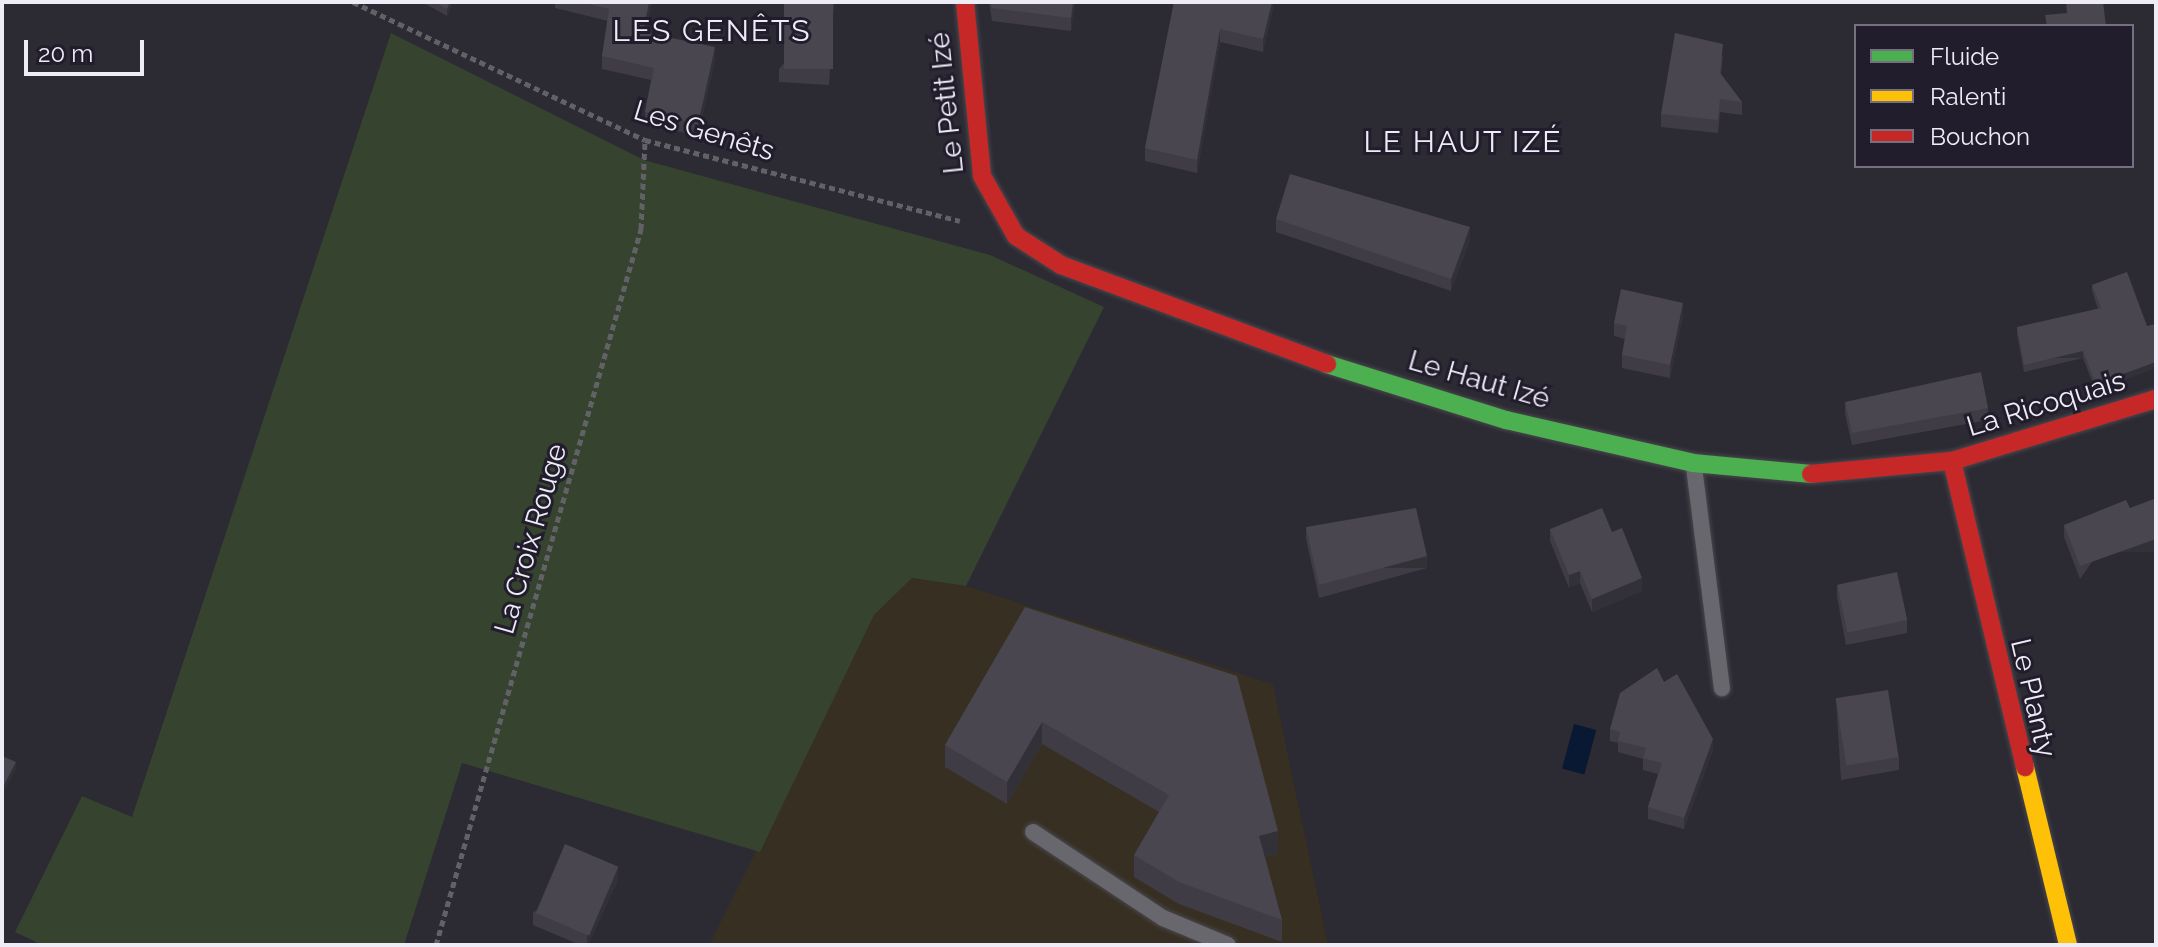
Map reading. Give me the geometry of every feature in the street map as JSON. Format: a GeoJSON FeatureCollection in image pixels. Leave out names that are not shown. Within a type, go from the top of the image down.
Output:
{"type":"FeatureCollection","features":[{"type":"Feature","properties":{"kind":"street","name":"Le Petit Izé"},"geometry":{"type":"LineString","coordinates":[[965,2],[979,165],[989,200],[1016,236]]}},
{"type":"Feature","properties":{"kind":"street","name":"Le Haut Izé"},"geometry":{"type":"LineString","coordinates":[[1016,236],[1061,265],[1331,365],[1506,420],[1693,463],[1806,474],[1952,461]]}},
{"type":"Feature","properties":{"kind":"street","name":"La Ricoquais"},"geometry":{"type":"LineString","coordinates":[[1952,461],[2156,399]]}},
{"type":"Feature","properties":{"kind":"street","name":"Le Planty"},"geometry":{"type":"LineString","coordinates":[[1952,461],[2068,945]]}},
{"type":"Feature","properties":{"kind":"lane"},"geometry":{"type":"LineString","coordinates":[[1693,463],[1722,688]]}},
{"type":"Feature","properties":{"kind":"lane"},"geometry":{"type":"LineString","coordinates":[[1033,832],[1163,918],[1228,945]]}},
{"type":"Feature","properties":{"kind":"path","name":"Les Genêts"},"geometry":{"type":"LineString","coordinates":[[353,2],[645,140],[1016,236]]}},
{"type":"Feature","properties":{"kind":"path","name":"La Croix Rouge"},"geometry":{"type":"LineString","coordinates":[[436,945],[641,229],[645,140]]}},
{"type":"Feature","properties":{"kind":"shaded area"},"geometry":{"type":"Polygon","coordinates":[[[912,578],[966,586],[1273,684],[1328,945],[709,945],[874,615],[912,578]]]}},
{"type":"Feature","properties":{"kind":"green space"},"geometry":{"type":"Polygon","coordinates":[[[391,33],[644,160],[990,255],[1104,307],[966,586],[912,578],[874,615],[760,852],[462,763],[404,945],[42,945],[15,932],[82,796],[132,817],[391,33]]]}},
{"type":"Feature","properties":{"kind":"water"},"geometry":{"type":"Polygon","coordinates":[[[1574,724],[1596,730],[1584,774],[1562,768],[1574,724]]]}},
{"type":"Feature","properties":{"kind":"building"},"geometry":{"type":"Polygon","coordinates":[[[434,2],[450,2],[447,9],[434,2]]]}},
{"type":"Feature","properties":{"kind":"building"},"geometry":{"type":"Polygon","coordinates":[[[581,2],[649,2],[643,32],[715,47],[698,124],[645,112],[654,68],[602,56],[609,9],[581,2]]]}},
{"type":"Feature","properties":{"kind":"building"},"geometry":{"type":"Polygon","coordinates":[[[784,2],[833,2],[833,69],[784,69],[784,2]]]}},
{"type":"Feature","properties":{"kind":"building"},"geometry":{"type":"Polygon","coordinates":[[[991,2],[1073,2],[1071,18],[992,8],[991,2]]]}},
{"type":"Feature","properties":{"kind":"building"},"geometry":{"type":"Polygon","coordinates":[[[1174,2],[1272,2],[1263,39],[1220,29],[1197,160],[1145,148],[1174,2]]]}},
{"type":"Feature","properties":{"kind":"building"},"geometry":{"type":"Polygon","coordinates":[[[2066,2],[2103,2],[2106,24],[2047,24],[2045,15],[2067,13],[2066,2]]]}},
{"type":"Feature","properties":{"kind":"building"},"geometry":{"type":"Polygon","coordinates":[[[1675,33],[1723,44],[1720,73],[1742,102],[1720,99],[1718,120],[1661,114],[1675,33]]]}},
{"type":"Feature","properties":{"kind":"building"},"geometry":{"type":"Polygon","coordinates":[[[1290,174],[1470,227],[1451,279],[1276,219],[1290,174]]]}},
{"type":"Feature","properties":{"kind":"building"},"geometry":{"type":"Polygon","coordinates":[[[2127,272],[2147,326],[2156,324],[2156,362],[2096,384],[2083,351],[2024,365],[2017,327],[2101,308],[2092,285],[2127,272]]]}},
{"type":"Feature","properties":{"kind":"building"},"geometry":{"type":"Polygon","coordinates":[[[1621,289],[1683,303],[1670,365],[1622,355],[1627,326],[1614,323],[1621,289]]]}},
{"type":"Feature","properties":{"kind":"building"},"geometry":{"type":"Polygon","coordinates":[[[1981,372],[1988,408],[1852,433],[1845,402],[1981,372]]]}},
{"type":"Feature","properties":{"kind":"building"},"geometry":{"type":"Polygon","coordinates":[[[2154,499],[2156,539],[2080,566],[2064,525],[2126,500],[2130,508],[2154,499]]]}},
{"type":"Feature","properties":{"kind":"building"},"geometry":{"type":"Polygon","coordinates":[[[1416,508],[1427,556],[1319,585],[1306,527],[1416,508]]]}},
{"type":"Feature","properties":{"kind":"building"},"geometry":{"type":"Polygon","coordinates":[[[1602,508],[1612,532],[1622,528],[1642,578],[1592,599],[1580,571],[1569,575],[1550,529],[1602,508]]]}},
{"type":"Feature","properties":{"kind":"building"},"geometry":{"type":"Polygon","coordinates":[[[1897,572],[1907,620],[1848,633],[1837,585],[1897,572]]]}},
{"type":"Feature","properties":{"kind":"building"},"geometry":{"type":"Polygon","coordinates":[[[1025,607],[1237,676],[1278,831],[1259,836],[1282,920],[1179,882],[1134,855],[1169,795],[1042,722],[1007,782],[945,745],[1025,607]]]}},
{"type":"Feature","properties":{"kind":"building"},"geometry":{"type":"Polygon","coordinates":[[[1657,668],[1664,682],[1677,674],[1713,739],[1684,818],[1648,807],[1662,763],[1643,758],[1646,748],[1618,741],[1620,732],[1610,729],[1620,693],[1657,668]]]}},
{"type":"Feature","properties":{"kind":"building"},"geometry":{"type":"Polygon","coordinates":[[[1888,690],[1899,757],[1846,765],[1836,698],[1888,690]]]}},
{"type":"Feature","properties":{"kind":"building"},"geometry":{"type":"Polygon","coordinates":[[[2,756],[16,762],[2,789],[2,756]]]}},
{"type":"Feature","properties":{"kind":"building"},"geometry":{"type":"Polygon","coordinates":[[[565,844],[618,867],[589,936],[536,913],[565,844]]]}},
{"type":"Feature","properties":{"kind":"traffic: fast"},"geometry":{"type":"LineString","coordinates":[[1327,364],[1506,420],[1693,463],[1811,474]]}},
{"type":"Feature","properties":{"kind":"traffic: slow"},"geometry":{"type":"LineString","coordinates":[[2025,767],[2068,945]]}},
{"type":"Feature","properties":{"kind":"traffic: jam"},"geometry":{"type":"LineString","coordinates":[[965,2],[982,176],[1016,236],[1061,265],[1327,364]]}},
{"type":"Feature","properties":{"kind":"traffic: jam"},"geometry":{"type":"LineString","coordinates":[[1811,474],[1952,461],[2156,399]]}},
{"type":"Feature","properties":{"kind":"traffic: jam"},"geometry":{"type":"LineString","coordinates":[[1952,461],[2025,767]]}},
{"type":"Feature","properties":{"kind":"district","name":"LES GENÊTS"},"geometry":{"type":"Point","coordinates":[712,31]}},
{"type":"Feature","properties":{"kind":"district","name":"LE HAUT IZÉ"},"geometry":{"type":"Point","coordinates":[1463,142]}}]}
